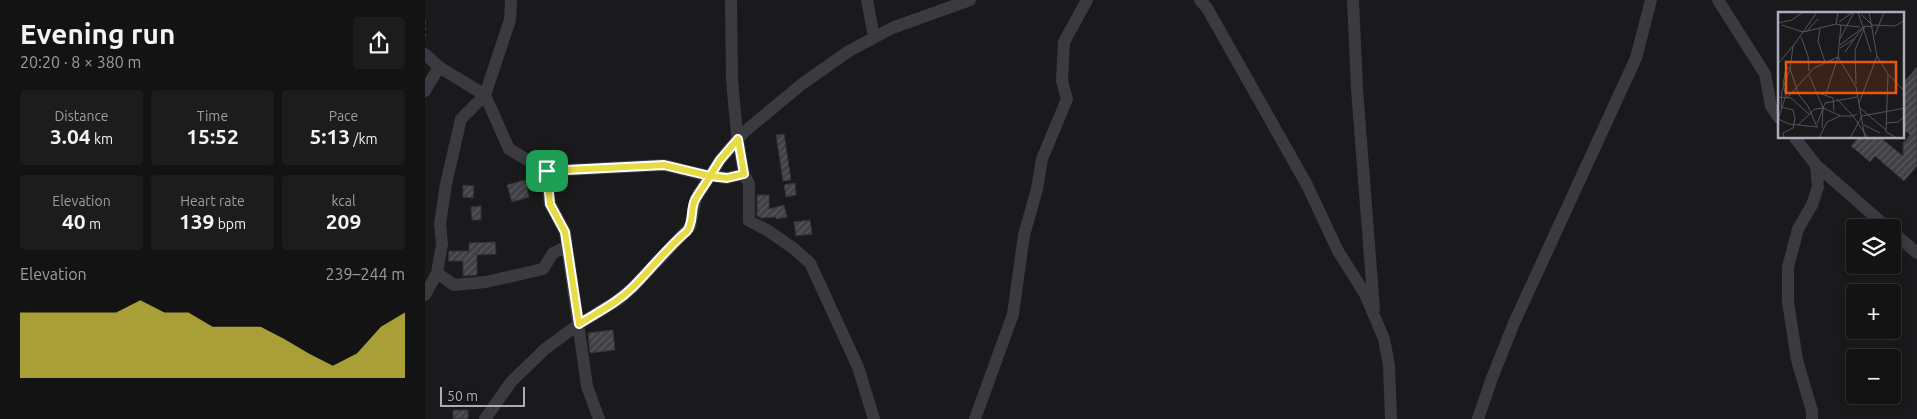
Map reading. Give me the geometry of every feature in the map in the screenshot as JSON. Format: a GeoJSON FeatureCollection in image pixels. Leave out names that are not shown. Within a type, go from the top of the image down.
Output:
{"type":"FeatureCollection","features":[{"type":"Feature","properties":{"kind":"street"},"geometry":{"type":"LineString","coordinates":[[425,295],[437,273],[442,244],[440,224],[446,184],[461,119],[485,95],[510,20],[511,0]]}},
{"type":"Feature","properties":{"kind":"street"},"geometry":{"type":"LineString","coordinates":[[731,0],[732,80],[738,139],[744,174],[749,184],[749,221],[767,230],[793,248],[810,264],[858,366],[874,419]]}},
{"type":"Feature","properties":{"kind":"street"},"geometry":{"type":"LineString","coordinates":[[867,0],[874,37]]}},
{"type":"Feature","properties":{"kind":"street"},"geometry":{"type":"LineString","coordinates":[[975,419],[1013,314],[1024,235],[1037,189],[1042,159],[1067,99],[1062,81],[1064,42],[1087,0]]}},
{"type":"Feature","properties":{"kind":"street"},"geometry":{"type":"LineString","coordinates":[[1200,0],[1207,8],[1280,136],[1307,185],[1338,251],[1365,294],[1384,339],[1389,365],[1391,419]]}},
{"type":"Feature","properties":{"kind":"street"},"geometry":{"type":"LineString","coordinates":[[1353,0],[1357,89],[1375,305],[1374,316]]}},
{"type":"Feature","properties":{"kind":"street"},"geometry":{"type":"LineString","coordinates":[[1478,419],[1514,323],[1636,58],[1651,0]]}},
{"type":"Feature","properties":{"kind":"street"},"geometry":{"type":"LineString","coordinates":[[1718,0],[1765,74],[1771,106],[1778,116]]}},
{"type":"Feature","properties":{"kind":"street"},"geometry":{"type":"LineString","coordinates":[[485,419],[511,382],[545,349],[579,324],[606,308],[633,287],[687,231],[690,227],[696,198],[720,160],[744,132],[802,84],[849,51],[892,28],[963,1]]}},
{"type":"Feature","properties":{"kind":"street"},"geometry":{"type":"LineString","coordinates":[[425,54],[439,67],[485,95],[509,149],[547,171],[664,165],[727,178],[744,174]]}},
{"type":"Feature","properties":{"kind":"street"},"geometry":{"type":"LineString","coordinates":[[425,92],[439,67]]}},
{"type":"Feature","properties":{"kind":"street"},"geometry":{"type":"LineString","coordinates":[[1796,139],[1817,165],[1877,219]]}},
{"type":"Feature","properties":{"kind":"street"},"geometry":{"type":"LineString","coordinates":[[1812,419],[1812,411],[1797,360],[1792,331],[1788,302],[1788,267],[1798,229],[1812,206],[1818,188],[1817,165]]}},
{"type":"Feature","properties":{"kind":"street"},"geometry":{"type":"LineString","coordinates":[[547,171],[550,204],[565,232],[587,386],[599,419]]}},
{"type":"Feature","properties":{"kind":"street"},"geometry":{"type":"LineString","coordinates":[[1901,239],[1917,253]]}},
{"type":"Feature","properties":{"kind":"street"},"geometry":{"type":"LineString","coordinates":[[437,273],[454,285],[504,279],[543,269],[553,253],[567,246]]}},
{"type":"Feature","properties":{"kind":"path"},"geometry":{"type":"LineString","coordinates":[[425,20],[425,44]]}},
{"type":"Feature","properties":{"kind":"building"},"geometry":{"type":"Polygon","coordinates":[[[1917,67],[1917,166],[1904,181],[1875,156],[1870,162],[1851,146],[1857,139],[1882,139],[1903,156],[1903,143],[1910,135],[1905,131],[1905,81],[1917,67]]]}},
{"type":"Feature","properties":{"kind":"building"},"geometry":{"type":"Polygon","coordinates":[[[784,134],[791,180],[783,181],[776,135],[784,134]]]}},
{"type":"Feature","properties":{"kind":"building"},"geometry":{"type":"Polygon","coordinates":[[[525,180],[529,197],[512,202],[507,185],[525,180]]]}},
{"type":"Feature","properties":{"kind":"building"},"geometry":{"type":"Polygon","coordinates":[[[795,183],[796,195],[786,197],[784,185],[795,183]]]}},
{"type":"Feature","properties":{"kind":"building"},"geometry":{"type":"Polygon","coordinates":[[[463,185],[474,186],[473,198],[463,197],[463,185]]]}},
{"type":"Feature","properties":{"kind":"building"},"geometry":{"type":"Polygon","coordinates":[[[757,195],[769,195],[769,209],[784,205],[787,217],[776,219],[776,217],[761,218],[757,216],[757,195]]]}},
{"type":"Feature","properties":{"kind":"building"},"geometry":{"type":"Polygon","coordinates":[[[481,206],[481,220],[472,220],[471,207],[481,206]]]}},
{"type":"Feature","properties":{"kind":"building"},"geometry":{"type":"Polygon","coordinates":[[[810,220],[812,234],[796,236],[794,222],[810,220]]]}},
{"type":"Feature","properties":{"kind":"building"},"geometry":{"type":"Polygon","coordinates":[[[495,242],[496,254],[477,255],[477,275],[463,276],[463,261],[448,261],[449,251],[469,251],[469,243],[495,242]]]}},
{"type":"Feature","properties":{"kind":"building"},"geometry":{"type":"Polygon","coordinates":[[[613,330],[615,350],[590,353],[588,333],[613,330]]]}},
{"type":"Feature","properties":{"kind":"building"},"geometry":{"type":"Polygon","coordinates":[[[453,410],[468,410],[468,419],[453,419],[453,410]]]}},
{"type":"Feature","properties":{"kind":"route"},"geometry":{"type":"LineString","coordinates":[[547,171],[550,204],[565,232],[579,324],[618,300],[687,231],[690,227],[696,198],[710,176],[727,178],[744,174],[738,139],[720,160],[710,176],[664,165],[547,171]]}}]}
